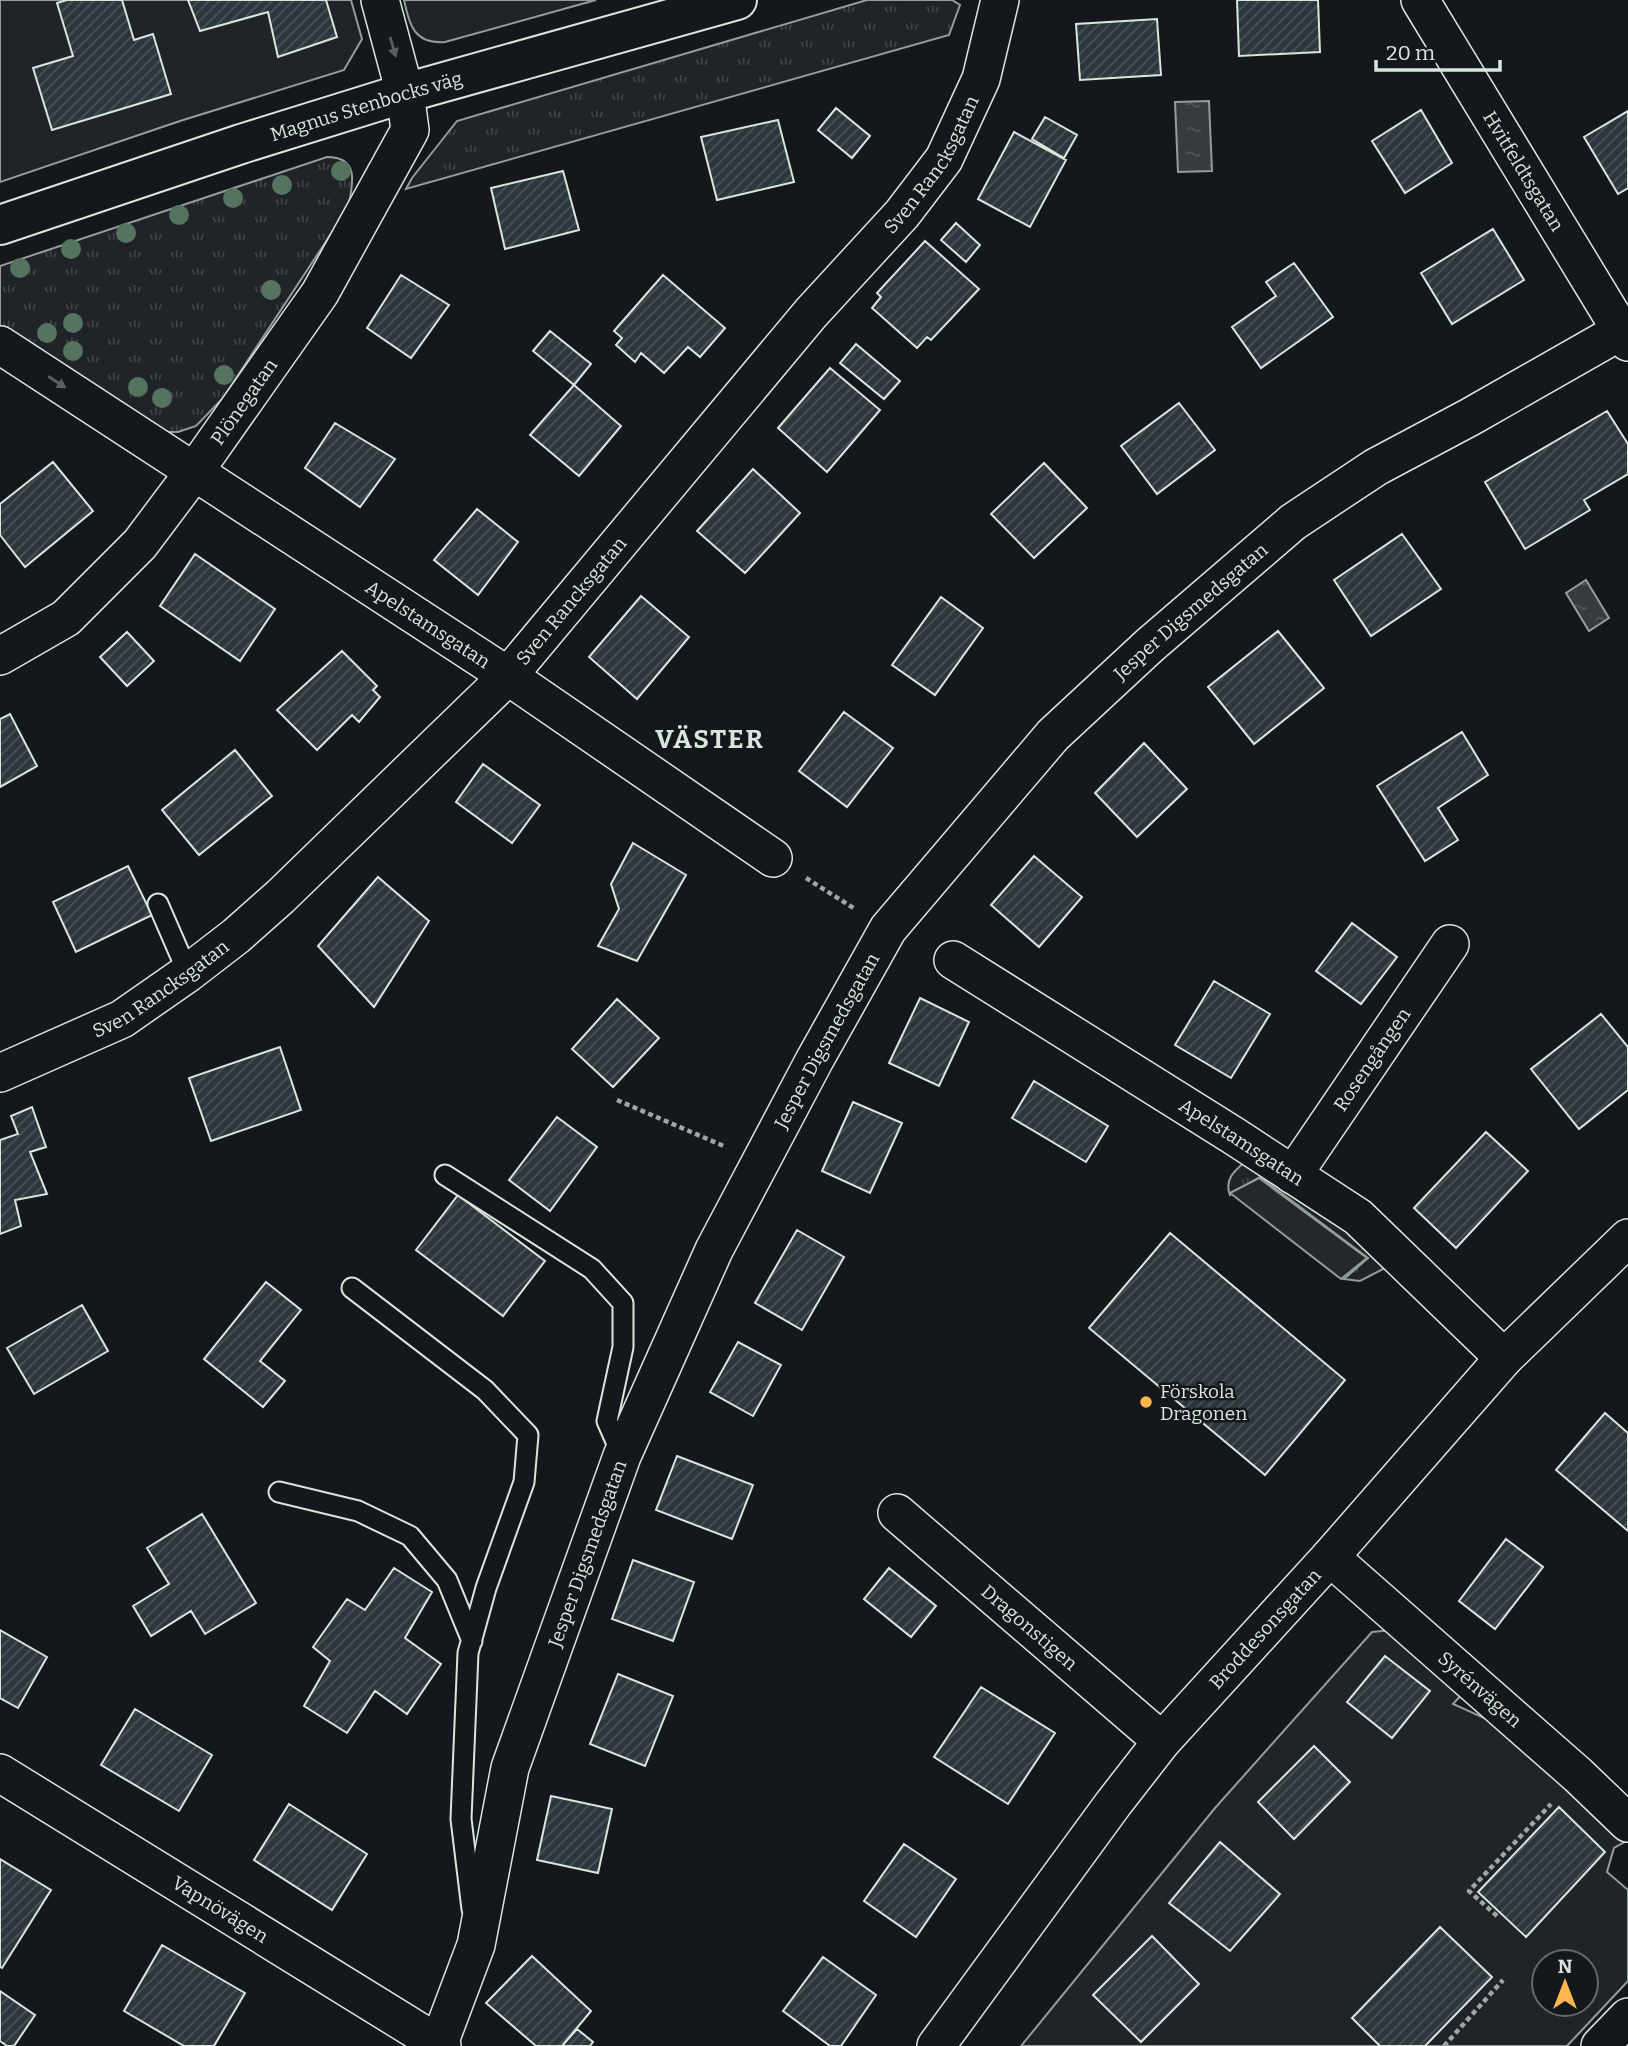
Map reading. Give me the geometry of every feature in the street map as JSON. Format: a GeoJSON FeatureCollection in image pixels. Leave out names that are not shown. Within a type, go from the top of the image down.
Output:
{"type":"FeatureCollection","features":[{"type":"Feature","properties":{"kind":"street","name":"Plönegatan"},"geometry":{"type":"LineString","coordinates":[[0,656],[66,618],[140,544],[320,293],[410,130],[405,93],[380,0]]}},
{"type":"Feature","properties":{"kind":"street","name":"Magnus Stenbocks väg"},"geometry":{"type":"LineString","coordinates":[[0,225],[241,144],[405,93],[737,0]]}},
{"type":"Feature","properties":{"kind":"street","name":"Sven Rancksgatan"},"geometry":{"type":"LineString","coordinates":[[0,1073],[122,1018],[236,936],[280,897],[508,676],[811,313],[902,214],[944,159],[981,79],[1000,0]]}},
{"type":"Feature","properties":{"kind":"street","name":"Hvitfeldtsgatan"},"geometry":{"type":"LineString","coordinates":[[1420,0],[1625,337]]}},
{"type":"Feature","properties":{"kind":"street","name":"Jesper Digsmedsgatan"},"geometry":{"type":"LineString","coordinates":[[440,2045],[476,1945],[510,1769],[622,1456],[715,1250],[814,1061],[888,929],[1053,735],[1150,645],[1293,523],[1377,467],[1625,337]]}},
{"type":"Feature","properties":{"kind":"street","name":"Apelstamsgatan"},"geometry":{"type":"LineString","coordinates":[[0,345],[508,676],[773,858]]}},
{"type":"Feature","properties":{"kind":"street","name":"Rosengången"},"geometry":{"type":"LineString","coordinates":[[1293,1175],[1450,944]]}},
{"type":"Feature","properties":{"kind":"street","name":"Apelstamsgatan"},"geometry":{"type":"LineString","coordinates":[[953,960],[1357,1217],[1504,1358]]}},
{"type":"Feature","properties":{"kind":"street","name":"Broddesonsgatan"},"geometry":{"type":"LineString","coordinates":[[936,2046],[1162,1741],[1504,1358],[1628,1238]]}},
{"type":"Feature","properties":{"kind":"street","name":"Dragonstigen"},"geometry":{"type":"LineString","coordinates":[[897,1513],[1162,1741]]}},
{"type":"Feature","properties":{"kind":"street","name":"Syrénvägen"},"geometry":{"type":"LineString","coordinates":[[1329,1557],[1578,1775],[1628,1823]]}},
{"type":"Feature","properties":{"kind":"street","name":"Vapnövägen"},"geometry":{"type":"LineString","coordinates":[[0,1773],[440,2045]]}},
{"type":"Feature","properties":{"kind":"street"},"geometry":{"type":"LineString","coordinates":[[1600,2046],[1628,2017]]}},
{"type":"Feature","properties":{"kind":"lane"},"geometry":{"type":"LineString","coordinates":[[158,904],[188,973]]}},
{"type":"Feature","properties":{"kind":"lane"},"geometry":{"type":"LineString","coordinates":[[445,1175],[593,1269],[623,1303],[623,1347],[607,1421],[622,1456]]}},
{"type":"Feature","properties":{"kind":"lane"},"geometry":{"type":"LineString","coordinates":[[352,1288],[485,1390],[528,1435],[524,1482],[486,1588],[468,1653],[461,1819],[476,1945]]}},
{"type":"Feature","properties":{"kind":"lane"},"geometry":{"type":"LineString","coordinates":[[279,1492],[358,1511],[410,1536],[447,1580],[472,1640]]}},
{"type":"Feature","properties":{"kind":"path"},"geometry":{"type":"LineString","coordinates":[[773,858],[888,929]]}},
{"type":"Feature","properties":{"kind":"path"},"geometry":{"type":"LineString","coordinates":[[617,1100],[762,1162]]}},
{"type":"Feature","properties":{"kind":"path"},"geometry":{"type":"LineString","coordinates":[[1497,1916],[1469,1891],[1578,1775]]}},
{"type":"Feature","properties":{"kind":"path"},"geometry":{"type":"LineString","coordinates":[[1444,2046],[1503,1980]]}},
{"type":"Feature","properties":{"kind":"green space"},"geometry":{"type":"Polygon","coordinates":[[[0,0],[351,0],[362,39],[344,70],[180,121],[0,182],[0,0]]]}},
{"type":"Feature","properties":{"kind":"green space"},"geometry":{"type":"Polygon","coordinates":[[[404,0],[596,0],[445,42],[435,42],[426,40],[415,32],[404,0]]]}},
{"type":"Feature","properties":{"kind":"green space"},"geometry":{"type":"Polygon","coordinates":[[[867,0],[952,0],[960,5],[949,35],[406,189],[457,121],[867,0]]]}},
{"type":"Feature","properties":{"kind":"green space"},"geometry":{"type":"Polygon","coordinates":[[[327,157],[345,162],[352,174],[348,208],[223,398],[196,426],[178,432],[165,432],[0,329],[0,266],[327,157]]]}},
{"type":"Feature","properties":{"kind":"green space"},"geometry":{"type":"Polygon","coordinates":[[[1245,1162],[1387,1254],[1385,1268],[1360,1281],[1344,1279],[1368,1258],[1260,1177],[1230,1195],[1229,1180],[1245,1162]]]}},
{"type":"Feature","properties":{"kind":"green space"},"geometry":{"type":"Polygon","coordinates":[[[1402,1629],[1467,1689],[1453,1704],[1513,1731],[1592,1814],[1608,1818],[1628,1840],[1614,1848],[1607,1872],[1628,1890],[1628,1981],[1600,2011],[1600,1948],[1530,1948],[1530,2018],[1593,2018],[1567,2046],[1021,2046],[1215,1808],[1372,1632],[1402,1629]]]}},
{"type":"Feature","properties":{"kind":"shaded area"},"geometry":{"type":"Polygon","coordinates":[[[1259,1178],[1367,1258],[1341,1279],[1230,1193],[1259,1178]]]}},
{"type":"Feature","properties":{"kind":"water"},"geometry":{"type":"Polygon","coordinates":[[[1209,101],[1212,171],[1178,172],[1175,102],[1209,101]]]}},
{"type":"Feature","properties":{"kind":"water"},"geometry":{"type":"Polygon","coordinates":[[[1586,580],[1609,618],[1589,631],[1566,593],[1586,580]]]}},
{"type":"Feature","properties":{"kind":"building"},"geometry":{"type":"Polygon","coordinates":[[[67,0],[122,0],[134,40],[153,34],[171,94],[52,130],[33,68],[73,56],[57,3],[67,0]]]}},
{"type":"Feature","properties":{"kind":"building"},"geometry":{"type":"Polygon","coordinates":[[[188,0],[326,0],[337,37],[278,57],[268,12],[200,31],[188,0]]]}},
{"type":"Feature","properties":{"kind":"building"},"geometry":{"type":"Polygon","coordinates":[[[1237,0],[1318,0],[1320,52],[1239,56],[1237,0]]]}},
{"type":"Feature","properties":{"kind":"building"},"geometry":{"type":"Polygon","coordinates":[[[1157,19],[1161,75],[1080,80],[1076,24],[1157,19]]]}},
{"type":"Feature","properties":{"kind":"building"},"geometry":{"type":"Polygon","coordinates":[[[836,108],[870,136],[852,158],[818,130],[836,108]]]}},
{"type":"Feature","properties":{"kind":"building"},"geometry":{"type":"Polygon","coordinates":[[[1421,110],[1452,163],[1405,193],[1372,141],[1421,110]]]}},
{"type":"Feature","properties":{"kind":"building"},"geometry":{"type":"Polygon","coordinates":[[[1628,111],[1628,188],[1618,194],[1584,137],[1628,111]]]}},
{"type":"Feature","properties":{"kind":"building"},"geometry":{"type":"Polygon","coordinates":[[[1045,117],[1077,135],[1064,158],[1032,139],[1045,117]]]}},
{"type":"Feature","properties":{"kind":"building"},"geometry":{"type":"Polygon","coordinates":[[[778,120],[794,182],[717,200],[701,137],[778,120]]]}},
{"type":"Feature","properties":{"kind":"building"},"geometry":{"type":"Polygon","coordinates":[[[1014,132],[1066,160],[1030,227],[978,199],[1014,132]]]}},
{"type":"Feature","properties":{"kind":"building"},"geometry":{"type":"Polygon","coordinates":[[[563,171],[579,230],[505,249],[491,188],[563,171]]]}},
{"type":"Feature","properties":{"kind":"building"},"geometry":{"type":"Polygon","coordinates":[[[956,223],[980,245],[966,262],[941,240],[956,223]]]}},
{"type":"Feature","properties":{"kind":"building"},"geometry":{"type":"Polygon","coordinates":[[[1493,229],[1524,280],[1452,324],[1421,273],[1493,229]]]}},
{"type":"Feature","properties":{"kind":"building"},"geometry":{"type":"Polygon","coordinates":[[[925,241],[979,289],[931,340],[927,337],[917,348],[872,308],[881,297],[877,293],[925,241]]]}},
{"type":"Feature","properties":{"kind":"building"},"geometry":{"type":"Polygon","coordinates":[[[1294,263],[1333,317],[1261,368],[1232,327],[1276,296],[1266,282],[1294,263]]]}},
{"type":"Feature","properties":{"kind":"building"},"geometry":{"type":"Polygon","coordinates":[[[401,275],[449,305],[411,358],[367,328],[401,275]]]}},
{"type":"Feature","properties":{"kind":"building"},"geometry":{"type":"Polygon","coordinates":[[[663,275],[725,328],[700,357],[688,347],[664,373],[641,353],[635,362],[616,345],[622,338],[614,331],[663,275]]]}},
{"type":"Feature","properties":{"kind":"building"},"geometry":{"type":"Polygon","coordinates":[[[550,331],[591,364],[574,385],[533,351],[550,331]]]}},
{"type":"Feature","properties":{"kind":"building"},"geometry":{"type":"Polygon","coordinates":[[[856,344],[900,381],[884,399],[840,363],[856,344]]]}},
{"type":"Feature","properties":{"kind":"building"},"geometry":{"type":"Polygon","coordinates":[[[830,368],[880,410],[827,472],[778,428],[830,368]]]}},
{"type":"Feature","properties":{"kind":"building"},"geometry":{"type":"Polygon","coordinates":[[[574,385],[621,426],[579,476],[530,435],[574,385]]]}},
{"type":"Feature","properties":{"kind":"building"},"geometry":{"type":"Polygon","coordinates":[[[1179,403],[1215,450],[1157,494],[1121,446],[1179,403]]]}},
{"type":"Feature","properties":{"kind":"building"},"geometry":{"type":"Polygon","coordinates":[[[1607,411],[1628,444],[1628,474],[1584,500],[1590,510],[1525,549],[1485,482],[1607,411]]]}},
{"type":"Feature","properties":{"kind":"building"},"geometry":{"type":"Polygon","coordinates":[[[335,423],[395,459],[360,507],[305,468],[335,423]]]}},
{"type":"Feature","properties":{"kind":"building"},"geometry":{"type":"Polygon","coordinates":[[[53,462],[93,511],[25,567],[0,535],[0,504],[53,462]]]}},
{"type":"Feature","properties":{"kind":"building"},"geometry":{"type":"Polygon","coordinates":[[[1044,463],[1087,508],[1034,558],[991,514],[1044,463]]]}},
{"type":"Feature","properties":{"kind":"building"},"geometry":{"type":"Polygon","coordinates":[[[753,469],[800,513],[745,573],[697,531],[753,469]]]}},
{"type":"Feature","properties":{"kind":"building"},"geometry":{"type":"Polygon","coordinates":[[[477,509],[518,542],[478,595],[434,560],[477,509]]]}},
{"type":"Feature","properties":{"kind":"building"},"geometry":{"type":"Polygon","coordinates":[[[1402,534],[1441,589],[1371,636],[1334,580],[1402,534]]]}},
{"type":"Feature","properties":{"kind":"building"},"geometry":{"type":"Polygon","coordinates":[[[195,554],[275,609],[240,661],[160,606],[195,554]]]}},
{"type":"Feature","properties":{"kind":"building"},"geometry":{"type":"Polygon","coordinates":[[[641,596],[689,637],[637,699],[589,657],[641,596]]]}},
{"type":"Feature","properties":{"kind":"building"},"geometry":{"type":"Polygon","coordinates":[[[941,597],[983,628],[935,695],[892,665],[941,597]]]}},
{"type":"Feature","properties":{"kind":"building"},"geometry":{"type":"Polygon","coordinates":[[[1278,631],[1324,688],[1254,744],[1208,687],[1278,631]]]}},
{"type":"Feature","properties":{"kind":"building"},"geometry":{"type":"Polygon","coordinates":[[[127,632],[154,661],[127,686],[100,657],[127,632]]]}},
{"type":"Feature","properties":{"kind":"building"},"geometry":{"type":"Polygon","coordinates":[[[342,651],[377,686],[373,690],[380,697],[359,722],[352,715],[317,750],[277,710],[342,651]]]}},
{"type":"Feature","properties":{"kind":"building"},"geometry":{"type":"Polygon","coordinates":[[[844,712],[893,748],[847,807],[799,771],[844,712]]]}},
{"type":"Feature","properties":{"kind":"building"},"geometry":{"type":"Polygon","coordinates":[[[10,714],[37,766],[0,787],[0,719],[10,714]]]}},
{"type":"Feature","properties":{"kind":"building"},"geometry":{"type":"Polygon","coordinates":[[[1462,732],[1488,775],[1438,808],[1458,840],[1425,861],[1377,786],[1462,732]]]}},
{"type":"Feature","properties":{"kind":"building"},"geometry":{"type":"Polygon","coordinates":[[[1144,743],[1187,789],[1137,837],[1095,793],[1144,743]]]}},
{"type":"Feature","properties":{"kind":"building"},"geometry":{"type":"Polygon","coordinates":[[[235,750],[272,796],[199,855],[162,810],[235,750]]]}},
{"type":"Feature","properties":{"kind":"building"},"geometry":{"type":"Polygon","coordinates":[[[483,764],[540,805],[512,843],[456,802],[483,764]]]}},
{"type":"Feature","properties":{"kind":"building"},"geometry":{"type":"Polygon","coordinates":[[[633,843],[686,875],[637,961],[598,946],[619,909],[611,884],[633,843]]]}},
{"type":"Feature","properties":{"kind":"building"},"geometry":{"type":"Polygon","coordinates":[[[1034,856],[1082,897],[1039,947],[991,905],[1034,856]]]}},
{"type":"Feature","properties":{"kind":"building"},"geometry":{"type":"Polygon","coordinates":[[[128,866],[152,915],[76,952],[53,902],[128,866]]]}},
{"type":"Feature","properties":{"kind":"building"},"geometry":{"type":"Polygon","coordinates":[[[378,877],[429,921],[374,1007],[318,946],[378,877]]]}},
{"type":"Feature","properties":{"kind":"building"},"geometry":{"type":"Polygon","coordinates":[[[1352,923],[1397,957],[1361,1004],[1316,971],[1352,923]]]}},
{"type":"Feature","properties":{"kind":"building"},"geometry":{"type":"Polygon","coordinates":[[[1214,981],[1270,1014],[1231,1078],[1175,1045],[1214,981]]]}},
{"type":"Feature","properties":{"kind":"building"},"geometry":{"type":"Polygon","coordinates":[[[920,998],[969,1022],[939,1086],[889,1063],[920,998]]]}},
{"type":"Feature","properties":{"kind":"building"},"geometry":{"type":"Polygon","coordinates":[[[617,999],[659,1038],[613,1087],[572,1049],[617,999]]]}},
{"type":"Feature","properties":{"kind":"building"},"geometry":{"type":"Polygon","coordinates":[[[1601,1014],[1628,1047],[1628,1090],[1579,1129],[1531,1069],[1601,1014]]]}},
{"type":"Feature","properties":{"kind":"building"},"geometry":{"type":"Polygon","coordinates":[[[280,1047],[301,1110],[211,1141],[189,1078],[280,1047]]]}},
{"type":"Feature","properties":{"kind":"building"},"geometry":{"type":"Polygon","coordinates":[[[1034,1081],[1108,1126],[1086,1162],[1012,1118],[1034,1081]]]}},
{"type":"Feature","properties":{"kind":"building"},"geometry":{"type":"Polygon","coordinates":[[[853,1102],[902,1123],[870,1193],[822,1171],[853,1102]]]}},
{"type":"Feature","properties":{"kind":"building"},"geometry":{"type":"Polygon","coordinates":[[[32,1107],[46,1147],[30,1152],[47,1194],[15,1200],[21,1226],[0,1234],[0,1140],[18,1134],[11,1116],[32,1107]]]}},
{"type":"Feature","properties":{"kind":"building"},"geometry":{"type":"Polygon","coordinates":[[[557,1117],[597,1147],[550,1211],[509,1180],[557,1117]]]}},
{"type":"Feature","properties":{"kind":"building"},"geometry":{"type":"Polygon","coordinates":[[[1486,1132],[1528,1171],[1456,1248],[1414,1208],[1486,1132]]]}},
{"type":"Feature","properties":{"kind":"building"},"geometry":{"type":"Polygon","coordinates":[[[458,1195],[545,1261],[503,1316],[416,1250],[458,1195]]]}},
{"type":"Feature","properties":{"kind":"building"},"geometry":{"type":"Polygon","coordinates":[[[797,1230],[844,1257],[802,1330],[755,1303],[797,1230]]]}},
{"type":"Feature","properties":{"kind":"building"},"geometry":{"type":"Polygon","coordinates":[[[1170,1233],[1345,1380],[1265,1475],[1089,1328],[1170,1233]]]}},
{"type":"Feature","properties":{"kind":"building"},"geometry":{"type":"Polygon","coordinates":[[[266,1282],[301,1310],[260,1361],[285,1381],[263,1407],[204,1359],[266,1282]]]}},
{"type":"Feature","properties":{"kind":"building"},"geometry":{"type":"Polygon","coordinates":[[[82,1305],[108,1351],[34,1394],[7,1348],[82,1305]]]}},
{"type":"Feature","properties":{"kind":"building"},"geometry":{"type":"Polygon","coordinates":[[[738,1342],[781,1365],[753,1416],[710,1392],[738,1342]]]}},
{"type":"Feature","properties":{"kind":"building"},"geometry":{"type":"Polygon","coordinates":[[[1605,1413],[1628,1433],[1628,1531],[1556,1470],[1605,1413]]]}},
{"type":"Feature","properties":{"kind":"building"},"geometry":{"type":"Polygon","coordinates":[[[677,1456],[753,1485],[732,1539],[656,1510],[677,1456]]]}},
{"type":"Feature","properties":{"kind":"building"},"geometry":{"type":"Polygon","coordinates":[[[202,1514],[256,1603],[205,1634],[191,1611],[151,1636],[133,1606],[169,1584],[147,1548],[202,1514]]]}},
{"type":"Feature","properties":{"kind":"building"},"geometry":{"type":"Polygon","coordinates":[[[1506,1539],[1543,1567],[1495,1629],[1459,1601],[1506,1539]]]}},
{"type":"Feature","properties":{"kind":"building"},"geometry":{"type":"Polygon","coordinates":[[[633,1560],[694,1582],[673,1641],[612,1619],[633,1560]]]}},
{"type":"Feature","properties":{"kind":"building"},"geometry":{"type":"Polygon","coordinates":[[[394,1568],[432,1592],[405,1638],[441,1664],[407,1714],[375,1691],[347,1733],[304,1706],[330,1661],[313,1647],[347,1599],[365,1610],[394,1568]]]}},
{"type":"Feature","properties":{"kind":"building"},"geometry":{"type":"Polygon","coordinates":[[[889,1568],[936,1606],[911,1637],[864,1599],[889,1568]]]}},
{"type":"Feature","properties":{"kind":"building"},"geometry":{"type":"Polygon","coordinates":[[[0,1630],[47,1657],[18,1708],[0,1698],[0,1630]]]}},
{"type":"Feature","properties":{"kind":"building"},"geometry":{"type":"Polygon","coordinates":[[[1385,1656],[1430,1691],[1392,1738],[1347,1702],[1385,1656]]]}},
{"type":"Feature","properties":{"kind":"building"},"geometry":{"type":"Polygon","coordinates":[[[618,1674],[673,1696],[645,1766],[590,1744],[618,1674]]]}},
{"type":"Feature","properties":{"kind":"building"},"geometry":{"type":"Polygon","coordinates":[[[981,1687],[1055,1733],[1008,1804],[934,1757],[981,1687]]]}},
{"type":"Feature","properties":{"kind":"building"},"geometry":{"type":"Polygon","coordinates":[[[135,1709],[212,1755],[179,1811],[101,1765],[135,1709]]]}},
{"type":"Feature","properties":{"kind":"building"},"geometry":{"type":"Polygon","coordinates":[[[1314,1746],[1350,1782],[1294,1839],[1258,1802],[1314,1746]]]}},
{"type":"Feature","properties":{"kind":"building"},"geometry":{"type":"Polygon","coordinates":[[[551,1796],[612,1809],[598,1873],[537,1860],[551,1796]]]}},
{"type":"Feature","properties":{"kind":"building"},"geometry":{"type":"Polygon","coordinates":[[[289,1804],[367,1854],[332,1910],[254,1860],[289,1804]]]}},
{"type":"Feature","properties":{"kind":"building"},"geometry":{"type":"Polygon","coordinates":[[[1559,1807],[1605,1852],[1526,1937],[1478,1892],[1559,1807]]]}},
{"type":"Feature","properties":{"kind":"building"},"geometry":{"type":"Polygon","coordinates":[[[1220,1842],[1280,1894],[1230,1951],[1169,1903],[1220,1842]]]}},
{"type":"Feature","properties":{"kind":"building"},"geometry":{"type":"Polygon","coordinates":[[[904,1844],[956,1879],[916,1937],[864,1901],[904,1844]]]}},
{"type":"Feature","properties":{"kind":"building"},"geometry":{"type":"Polygon","coordinates":[[[0,1859],[51,1890],[2,1968],[0,1967],[0,1859]]]}},
{"type":"Feature","properties":{"kind":"building"},"geometry":{"type":"Polygon","coordinates":[[[1440,1927],[1492,1977],[1425,2046],[1380,2046],[1352,2018],[1440,1927]]]}},
{"type":"Feature","properties":{"kind":"building"},"geometry":{"type":"Polygon","coordinates":[[[1152,1936],[1199,1984],[1141,2042],[1093,1995],[1152,1936]]]}},
{"type":"Feature","properties":{"kind":"building"},"geometry":{"type":"Polygon","coordinates":[[[162,1945],[245,1993],[214,2046],[184,2046],[124,2011],[162,1945]]]}},
{"type":"Feature","properties":{"kind":"building"},"geometry":{"type":"Polygon","coordinates":[[[532,1956],[591,2011],[562,2046],[536,2046],[486,2003],[532,1956]]]}},
{"type":"Feature","properties":{"kind":"building"},"geometry":{"type":"Polygon","coordinates":[[[823,1957],[876,1995],[841,2046],[830,2046],[783,2011],[823,1957]]]}},
{"type":"Feature","properties":{"kind":"building"},"geometry":{"type":"Polygon","coordinates":[[[0,1991],[35,2015],[14,2046],[7,2046],[0,2041],[0,1991]]]}},
{"type":"Feature","properties":{"kind":"building"},"geometry":{"type":"Polygon","coordinates":[[[577,2029],[593,2042],[590,2046],[562,2046],[577,2029]]]}},
{"type":"Feature","properties":{"kind":"place","name":"Förskola Dragonen"},"geometry":{"type":"Point","coordinates":[1146,1402]}},
{"type":"Feature","properties":{"kind":"district","name":"VÄSTER"},"geometry":{"type":"Point","coordinates":[710,739]}}]}
